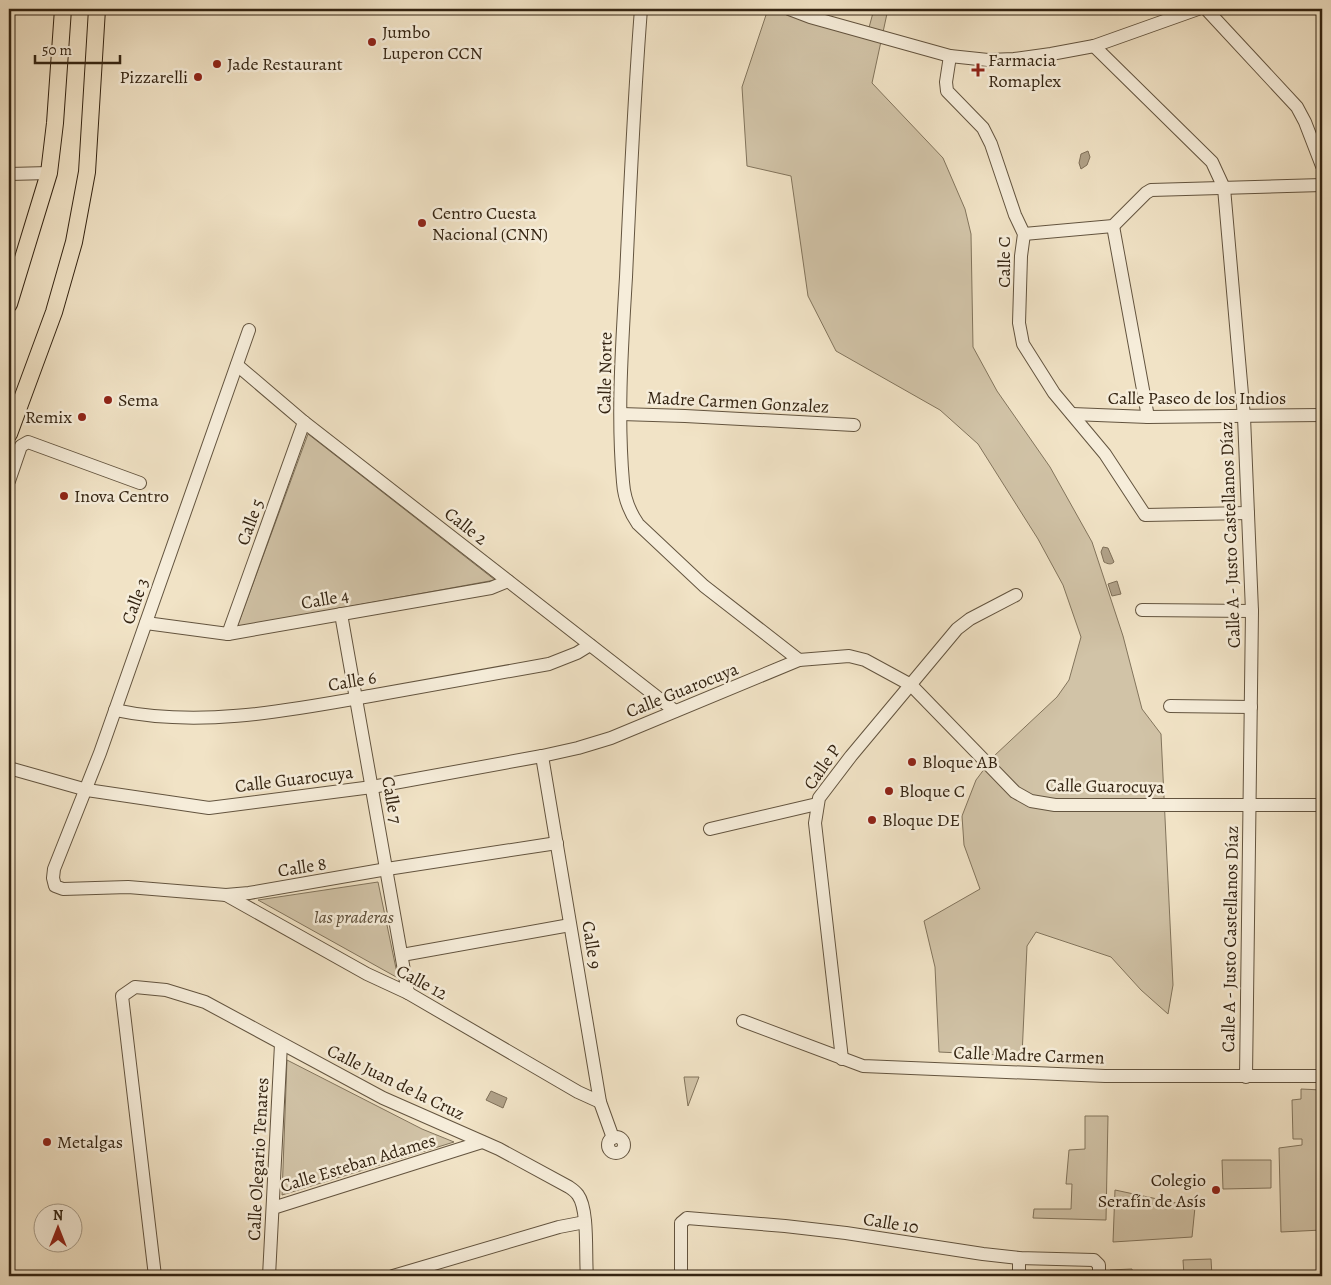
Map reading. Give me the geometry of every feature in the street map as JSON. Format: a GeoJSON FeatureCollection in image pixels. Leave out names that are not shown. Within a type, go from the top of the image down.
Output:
{"type":"FeatureCollection","features":[{"type":"Feature","properties":{"kind":"main road"},"geometry":{"type":"LineString","coordinates":[[9,304],[48,173],[55,123],[63,9]]}},
{"type":"Feature","properties":{"kind":"main road"},"geometry":{"type":"LineString","coordinates":[[9,434],[54,312],[74,242],[87,172],[97,9]]}},
{"type":"Feature","properties":{"kind":"street","name":"Calle Norte"},"geometry":{"type":"LineString","coordinates":[[641,9],[622,357],[623,483],[630,512],[638,524],[704,586],[799,660]]}},
{"type":"Feature","properties":{"kind":"street"},"geometry":{"type":"LineString","coordinates":[[789,9],[810,17],[950,56],[988,60],[1014,59],[1094,46],[1198,9]]}},
{"type":"Feature","properties":{"kind":"street"},"geometry":{"type":"LineString","coordinates":[[1206,9],[1297,107],[1305,122],[1322,166]]}},
{"type":"Feature","properties":{"kind":"street","name":"Calle A - Justo Castellanos Díaz"},"geometry":{"type":"LineString","coordinates":[[1094,46],[1212,162],[1224,188],[1244,417],[1252,610],[1246,1076]]}},
{"type":"Feature","properties":{"kind":"street","name":"Calle C"},"geometry":{"type":"LineString","coordinates":[[950,56],[946,82],[947,91],[983,128],[991,144],[1015,215],[1024,234],[1021,256],[1020,323],[1023,344],[1054,393],[1105,454],[1145,515],[1248,513]]}},
{"type":"Feature","properties":{"kind":"street"},"geometry":{"type":"LineString","coordinates":[[9,174],[48,173]]}},
{"type":"Feature","properties":{"kind":"street"},"geometry":{"type":"LineString","coordinates":[[1024,234],[1114,226],[1151,190],[1322,186]]}},
{"type":"Feature","properties":{"kind":"street"},"geometry":{"type":"LineString","coordinates":[[1114,226],[1148,416]]}},
{"type":"Feature","properties":{"kind":"street","name":"Calle 3"},"geometry":{"type":"LineString","coordinates":[[53,883],[54,869],[86,790],[249,330]]}},
{"type":"Feature","properties":{"kind":"street","name":"Calle 2"},"geometry":{"type":"LineString","coordinates":[[237,365],[304,422],[675,711]]}},
{"type":"Feature","properties":{"kind":"street","name":"Madre Carmen Gonzalez"},"geometry":{"type":"LineString","coordinates":[[621,414],[854,425]]}},
{"type":"Feature","properties":{"kind":"street","name":"Calle Paseo de los Indios"},"geometry":{"type":"LineString","coordinates":[[1072,414],[1244,417],[1322,415]]}},
{"type":"Feature","properties":{"kind":"street","name":"Calle 5"},"geometry":{"type":"LineString","coordinates":[[228,634],[304,422]]}},
{"type":"Feature","properties":{"kind":"street"},"geometry":{"type":"LineString","coordinates":[[9,480],[20,446],[28,442],[140,483]]}},
{"type":"Feature","properties":{"kind":"street","name":"Calle 4"},"geometry":{"type":"LineString","coordinates":[[146,623],[228,634],[491,588],[508,581]]}},
{"type":"Feature","properties":{"kind":"street","name":"Calle P"},"geometry":{"type":"LineString","coordinates":[[842,1059],[815,823],[819,798],[851,756],[957,629],[970,618],[1016,595]]}},
{"type":"Feature","properties":{"kind":"street"},"geometry":{"type":"LineString","coordinates":[[1142,610],[1252,610]]}},
{"type":"Feature","properties":{"kind":"street","name":"Calle 7"},"geometry":{"type":"LineString","coordinates":[[341,614],[408,993]]}},
{"type":"Feature","properties":{"kind":"street","name":"Calle 6"},"geometry":{"type":"LineString","coordinates":[[114,710],[170,717],[209,718],[245,716],[355,699],[548,664],[571,656],[590,644]]}},
{"type":"Feature","properties":{"kind":"street","name":"Calle Guarocuya"},"geometry":{"type":"LineString","coordinates":[[9,768],[86,790],[210,808],[372,787],[542,756],[611,738],[799,660],[849,656],[865,660],[911,685],[1015,792],[1031,801],[1055,804],[1322,805]]}},
{"type":"Feature","properties":{"kind":"street"},"geometry":{"type":"LineString","coordinates":[[1170,706],[1251,707]]}},
{"type":"Feature","properties":{"kind":"street","name":"Calle 9"},"geometry":{"type":"LineString","coordinates":[[542,756],[600,1102],[613,1138]]}},
{"type":"Feature","properties":{"kind":"street"},"geometry":{"type":"LineString","coordinates":[[710,829],[817,804]]}},
{"type":"Feature","properties":{"kind":"street","name":"Calle 8"},"geometry":{"type":"LineString","coordinates":[[53,883],[58,888],[63,889],[128,887],[226,895],[321,882],[387,869],[557,843]]}},
{"type":"Feature","properties":{"kind":"street","name":"Calle 12"},"geometry":{"type":"LineString","coordinates":[[226,895],[367,974],[408,993],[578,1092],[600,1102]]}},
{"type":"Feature","properties":{"kind":"street"},"geometry":{"type":"LineString","coordinates":[[402,955],[570,924]]}},
{"type":"Feature","properties":{"kind":"street","name":"Calle Juan de la Cruz"},"geometry":{"type":"LineString","coordinates":[[155,1276],[122,996],[134,987],[166,990],[205,1002],[383,1098],[499,1149],[569,1187],[578,1195],[583,1206],[587,1276]]}},
{"type":"Feature","properties":{"kind":"street","name":"Calle Madre Carmen"},"geometry":{"type":"LineString","coordinates":[[743,1021],[842,1059],[870,1067],[1105,1076],[1322,1076]]}},
{"type":"Feature","properties":{"kind":"street","name":"Calle Olegario Tenares"},"geometry":{"type":"LineString","coordinates":[[269,1276],[281,1044]]}},
{"type":"Feature","properties":{"kind":"street","name":"Calle Esteban Adames"},"geometry":{"type":"LineString","coordinates":[[273,1208],[482,1142]]}},
{"type":"Feature","properties":{"kind":"street","name":"Calle 10"},"geometry":{"type":"LineString","coordinates":[[681,1276],[681,1223],[687,1218],[784,1226],[1019,1258],[1094,1260],[1099,1265],[1099,1276]]}},
{"type":"Feature","properties":{"kind":"street"},"geometry":{"type":"LineString","coordinates":[[393,1276],[559,1227],[585,1222]]}},
{"type":"Feature","properties":{"kind":"street"},"geometry":{"type":"LineString","coordinates":[[1019,1258],[1019,1276]]}},
{"type":"Feature","properties":{"kind":"green space"},"geometry":{"type":"Polygon","coordinates":[[[768,9],[779,9],[867,35],[874,9],[888,9],[872,83],[943,158],[965,209],[971,234],[973,347],[997,391],[1050,467],[1092,542],[1123,636],[1142,709],[1161,734],[1173,985],[1168,1014],[1141,990],[1111,957],[1036,932],[1027,946],[1022,1056],[939,1052],[935,967],[924,921],[980,889],[964,845],[962,816],[976,780],[994,756],[1057,697],[1069,680],[1081,637],[1063,585],[1038,539],[978,444],[940,410],[836,351],[808,296],[791,176],[747,166],[742,87],[768,9]]]}},
{"type":"Feature","properties":{"kind":"green space"},"geometry":{"type":"Polygon","coordinates":[[[308,434],[495,580],[237,627],[308,434]]]}},
{"type":"Feature","properties":{"kind":"green space","name":"las praderas"},"geometry":{"type":"Polygon","coordinates":[[[378,882],[398,978],[258,900],[378,882]]]}},
{"type":"Feature","properties":{"kind":"green space"},"geometry":{"type":"Polygon","coordinates":[[[287,1060],[422,1129],[454,1142],[282,1195],[287,1060]]]}},
{"type":"Feature","properties":{"kind":"green space"},"geometry":{"type":"Polygon","coordinates":[[[684,1077],[699,1077],[688,1106],[684,1077]]]}},
{"type":"Feature","properties":{"kind":"green space"},"geometry":{"type":"Polygon","coordinates":[[[1301,1089],[1322,1090],[1322,1230],[1281,1232],[1279,1148],[1302,1145],[1302,1139],[1293,1139],[1292,1100],[1301,1099],[1301,1089]]]}},
{"type":"Feature","properties":{"kind":"green space"},"geometry":{"type":"Polygon","coordinates":[[[1085,1116],[1108,1116],[1106,1220],[1033,1218],[1034,1209],[1071,1209],[1072,1184],[1066,1184],[1069,1150],[1085,1149],[1085,1116]]]}},
{"type":"Feature","properties":{"kind":"green space"},"geometry":{"type":"Polygon","coordinates":[[[1222,1160],[1271,1160],[1271,1188],[1223,1189],[1222,1160]]]}},
{"type":"Feature","properties":{"kind":"green space"},"geometry":{"type":"Polygon","coordinates":[[[1115,1190],[1195,1207],[1192,1237],[1113,1242],[1115,1190]]]}},
{"type":"Feature","properties":{"kind":"green space"},"geometry":{"type":"Polygon","coordinates":[[[1211,1259],[1212,1276],[1184,1276],[1183,1260],[1211,1259]]]}},
{"type":"Feature","properties":{"kind":"green space"},"geometry":{"type":"Polygon","coordinates":[[[1132,1269],[1133,1276],[1111,1276],[1110,1270],[1132,1269]]]}},
{"type":"Feature","properties":{"kind":"shaded area"},"geometry":{"type":"Polygon","coordinates":[[[1088,151],[1090,157],[1087,165],[1081,169],[1079,163],[1081,154],[1088,151]]]}},
{"type":"Feature","properties":{"kind":"shaded area"},"geometry":{"type":"Polygon","coordinates":[[[1103,547],[1108,548],[1113,563],[1104,562],[1101,552],[1103,547]]]}},
{"type":"Feature","properties":{"kind":"shaded area"},"geometry":{"type":"Polygon","coordinates":[[[1117,581],[1121,594],[1112,596],[1108,584],[1117,581]]]}},
{"type":"Feature","properties":{"kind":"shaded area"},"geometry":{"type":"Polygon","coordinates":[[[491,1091],[507,1098],[503,1108],[486,1100],[491,1091]]]}},
{"type":"Feature","properties":{"kind":"place","name":"Jumbo Luperon CCN"},"geometry":{"type":"Point","coordinates":[372,42]}},
{"type":"Feature","properties":{"kind":"place","name":"Jade Restaurant"},"geometry":{"type":"Point","coordinates":[217,64]}},
{"type":"Feature","properties":{"kind":"place","name":"Farmacia Romaplex"},"geometry":{"type":"Point","coordinates":[978,70]}},
{"type":"Feature","properties":{"kind":"place","name":"Pizzarelli"},"geometry":{"type":"Point","coordinates":[198,77]}},
{"type":"Feature","properties":{"kind":"place","name":"Centro Cuesta Nacional (CNN)"},"geometry":{"type":"Point","coordinates":[422,223]}},
{"type":"Feature","properties":{"kind":"place","name":"Sema"},"geometry":{"type":"Point","coordinates":[108,400]}},
{"type":"Feature","properties":{"kind":"place","name":"Remix"},"geometry":{"type":"Point","coordinates":[82,417]}},
{"type":"Feature","properties":{"kind":"place","name":"Inova Centro"},"geometry":{"type":"Point","coordinates":[64,496]}},
{"type":"Feature","properties":{"kind":"place","name":"Bloque AB"},"geometry":{"type":"Point","coordinates":[912,762]}},
{"type":"Feature","properties":{"kind":"place","name":"Bloque C"},"geometry":{"type":"Point","coordinates":[889,791]}},
{"type":"Feature","properties":{"kind":"place","name":"Bloque DE"},"geometry":{"type":"Point","coordinates":[872,820]}},
{"type":"Feature","properties":{"kind":"place","name":"Metalgas"},"geometry":{"type":"Point","coordinates":[47,1142]}},
{"type":"Feature","properties":{"kind":"place","name":"Colegio Serafín de Asís"},"geometry":{"type":"Point","coordinates":[1216,1190]}}]}
